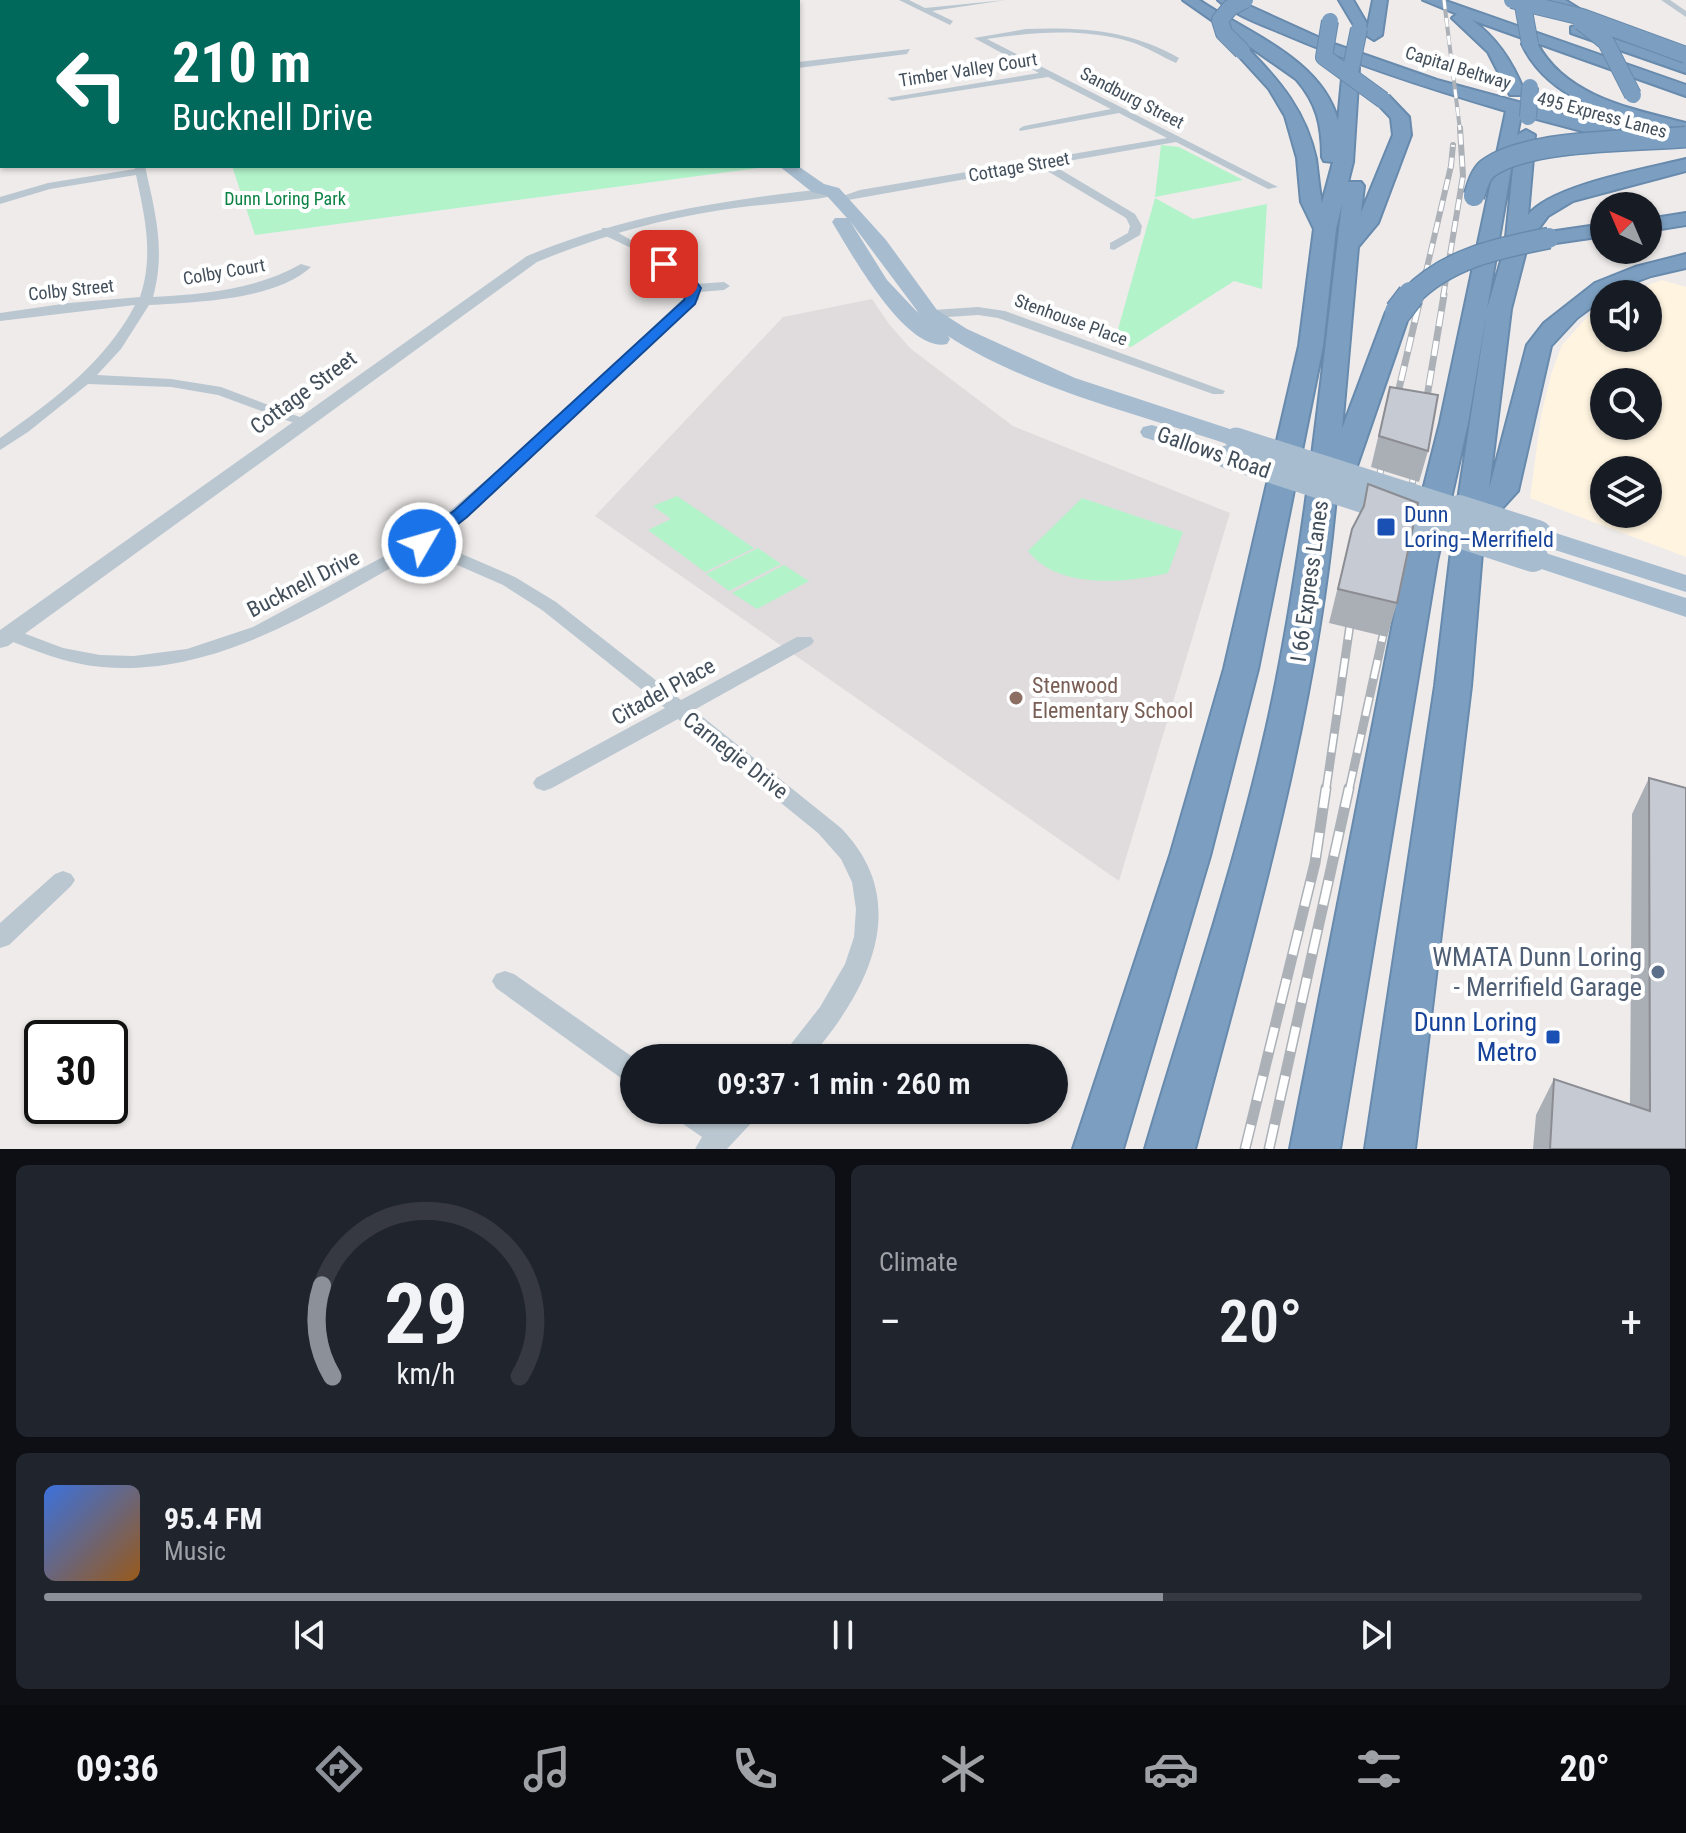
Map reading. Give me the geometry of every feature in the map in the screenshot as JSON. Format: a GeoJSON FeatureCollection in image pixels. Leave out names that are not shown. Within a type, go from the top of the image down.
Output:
{"type":"FeatureCollection","features":[{"type":"Feature","properties":{"kind":"highway"},"geometry":{"type":"LineString","coordinates":[[1190,0],[1287,64],[1313,88],[1325,107],[1330,130],[1331,162],[1340,176]]}},
{"type":"Feature","properties":{"kind":"highway"},"geometry":{"type":"LineString","coordinates":[[1202,0],[1306,66],[1382,121],[1395,136],[1396,157]]}},
{"type":"Feature","properties":{"kind":"highway","name":"Capital Beltway"},"geometry":{"type":"LineString","coordinates":[[1222,0],[1352,55],[1463,92],[1686,152]]}},
{"type":"Feature","properties":{"kind":"highway"},"geometry":{"type":"LineString","coordinates":[[1245,0],[1230,8],[1220,20],[1224,33],[1276,86],[1294,116],[1306,158],[1311,202],[1336,238]]}},
{"type":"Feature","properties":{"kind":"highway","name":"495 Express Lanes"},"geometry":{"type":"LineString","coordinates":[[1245,0],[1331,35],[1462,77],[1686,137]]}},
{"type":"Feature","properties":{"kind":"highway"},"geometry":{"type":"LineString","coordinates":[[1331,0],[1322,21],[1324,57],[1368,53]]}},
{"type":"Feature","properties":{"kind":"highway"},"geometry":{"type":"LineString","coordinates":[[1336,238],[1368,223],[1402,135],[1402,121],[1346,0]]}},
{"type":"Feature","properties":{"kind":"highway"},"geometry":{"type":"LineString","coordinates":[[1098,1149],[1190,856],[1241,669],[1336,238],[1340,176],[1350,107],[1368,53],[1365,0]]}},
{"type":"Feature","properties":{"kind":"highway","name":"I 66 Express Lanes"},"geometry":{"type":"LineString","coordinates":[[1170,1149],[1267,801],[1293,685],[1317,536],[1336,238],[1380,0]]}},
{"type":"Feature","properties":{"kind":"highway"},"geometry":{"type":"LineString","coordinates":[[1411,0],[1473,27],[1520,86]]}},
{"type":"Feature","properties":{"kind":"highway"},"geometry":{"type":"LineString","coordinates":[[1430,0],[1686,91]]}},
{"type":"Feature","properties":{"kind":"highway"},"geometry":{"type":"LineString","coordinates":[[1454,0],[1686,80]]}},
{"type":"Feature","properties":{"kind":"highway"},"geometry":{"type":"LineString","coordinates":[[1516,0],[1582,17],[1686,58]]}},
{"type":"Feature","properties":{"kind":"highway"},"geometry":{"type":"LineString","coordinates":[[1512,263],[1520,86],[1525,43],[1516,0]]}},
{"type":"Feature","properties":{"kind":"highway"},"geometry":{"type":"LineString","coordinates":[[1516,0],[1572,17],[1598,34],[1633,95],[1655,111],[1686,125]]}},
{"type":"Feature","properties":{"kind":"highway"},"geometry":{"type":"LineString","coordinates":[[1555,0],[1598,25],[1658,50]]}},
{"type":"Feature","properties":{"kind":"highway"},"geometry":{"type":"LineString","coordinates":[[1499,2],[1686,58]]}},
{"type":"Feature","properties":{"kind":"highway"},"geometry":{"type":"LineString","coordinates":[[1499,2],[1686,68]]}},
{"type":"Feature","properties":{"kind":"highway"},"geometry":{"type":"LineString","coordinates":[[1322,21],[1368,53]]}},
{"type":"Feature","properties":{"kind":"highway"},"geometry":{"type":"LineString","coordinates":[[1525,43],[1544,70],[1575,90],[1623,110],[1686,125]]}},
{"type":"Feature","properties":{"kind":"highway"},"geometry":{"type":"LineString","coordinates":[[1440,69],[1462,77]]}},
{"type":"Feature","properties":{"kind":"highway"},"geometry":{"type":"LineString","coordinates":[[1315,1149],[1421,561],[1520,116]]}},
{"type":"Feature","properties":{"kind":"highway"},"geometry":{"type":"LineString","coordinates":[[1454,423],[1448,386],[1473,225],[1474,196],[1484,171],[1522,153],[1686,137]]}},
{"type":"Feature","properties":{"kind":"highway"},"geometry":{"type":"LineString","coordinates":[[1390,1149],[1453,686],[1469,526],[1499,309],[1512,263],[1523,232],[1552,204],[1598,186],[1686,165]]}},
{"type":"Feature","properties":{"kind":"highway"},"geometry":{"type":"LineString","coordinates":[[1662,223],[1686,219]]}},
{"type":"Feature","properties":{"kind":"highway"},"geometry":{"type":"LineString","coordinates":[[1317,536],[1398,312],[1412,293],[1443,270],[1491,251],[1590,232]]}},
{"type":"Feature","properties":{"kind":"highway"},"geometry":{"type":"LineString","coordinates":[[1469,526],[1503,491],[1539,345],[1553,325],[1576,305],[1615,281],[1649,267],[1686,261]]}},
{"type":"Feature","properties":{"kind":"main road","name":"Gallows Road"},"geometry":{"type":"LineString","coordinates":[[790,168],[826,195],[879,283],[918,315],[1013,361],[1231,448],[1535,546],[1686,584]]}},
{"type":"Feature","properties":{"kind":"main road","name":"Gallows Road"},"geometry":{"type":"LineString","coordinates":[[1535,546],[1686,608]]}},
{"type":"Feature","properties":{"kind":"street"},"geometry":{"type":"LineString","coordinates":[[903,0],[950,23]]}},
{"type":"Feature","properties":{"kind":"street"},"geometry":{"type":"LineString","coordinates":[[924,10],[1002,0]]}},
{"type":"Feature","properties":{"kind":"street"},"geometry":{"type":"LineString","coordinates":[[1665,0],[1686,15]]}},
{"type":"Feature","properties":{"kind":"street","name":"Sandburg Street"},"geometry":{"type":"LineString","coordinates":[[1176,60],[1148,45],[1092,33],[1030,31],[978,38],[1272,187]]}},
{"type":"Feature","properties":{"kind":"street"},"geometry":{"type":"LineString","coordinates":[[800,65],[907,51]]}},
{"type":"Feature","properties":{"kind":"street","name":"Timber Valley Court"},"geometry":{"type":"LineString","coordinates":[[892,98],[1049,74]]}},
{"type":"Feature","properties":{"kind":"street"},"geometry":{"type":"LineString","coordinates":[[1024,129],[1121,110]]}},
{"type":"Feature","properties":{"kind":"street","name":"Cottage Street"},"geometry":{"type":"LineString","coordinates":[[5,638],[518,266],[559,246],[653,219],[826,195],[854,198],[860,193],[1178,139]]}},
{"type":"Feature","properties":{"kind":"street"},"geometry":{"type":"LineString","coordinates":[[1042,163],[1131,216],[1136,226],[1134,235],[1114,246]]}},
{"type":"Feature","properties":{"kind":"street"},"geometry":{"type":"LineString","coordinates":[[0,201],[48,186],[141,168],[155,247],[154,270],[146,301],[121,339],[84,379],[0,445]]}},
{"type":"Feature","properties":{"kind":"street"},"geometry":{"type":"LineString","coordinates":[[606,231],[678,272],[694,288],[724,286]]}},
{"type":"Feature","properties":{"kind":"street","name":"Colby Court"},"geometry":{"type":"LineString","coordinates":[[146,301],[259,286],[287,278],[305,267]]}},
{"type":"Feature","properties":{"kind":"street","name":"Bucknell Drive"},"geometry":{"type":"LineString","coordinates":[[5,638],[100,661],[143,661],[189,655],[260,631],[422,543],[461,513],[690,302],[694,288]]}},
{"type":"Feature","properties":{"kind":"street","name":"Colby Street"},"geometry":{"type":"LineString","coordinates":[[0,317],[48,309],[146,301]]}},
{"type":"Feature","properties":{"kind":"street","name":"Stenhouse Place"},"geometry":{"type":"LineString","coordinates":[[918,315],[978,311],[1000,314],[1218,391]]}},
{"type":"Feature","properties":{"kind":"street"},"geometry":{"type":"LineString","coordinates":[[84,379],[171,383],[221,391],[302,421]]}},
{"type":"Feature","properties":{"kind":"street","name":"Carnegie Drive"},"geometry":{"type":"LineString","coordinates":[[422,543],[536,596],[830,831],[852,856],[866,895],[867,928],[861,960],[831,1014],[805,1044]]}},
{"type":"Feature","properties":{"kind":"street","name":"Citadel Place"},"geometry":{"type":"LineString","coordinates":[[544,783],[804,641]]}},
{"type":"Feature","properties":{"kind":"street"},"geometry":{"type":"LineString","coordinates":[[0,938],[63,880]]}},
{"type":"Feature","properties":{"kind":"street"},"geometry":{"type":"LineString","coordinates":[[505,981],[620,1063]]}},
{"type":"Feature","properties":{"kind":"street"},"geometry":{"type":"LineString","coordinates":[[699,1124],[715,1142],[732,1124]]}},
{"type":"Feature","properties":{"kind":"shaded area"},"geometry":{"type":"Polygon","coordinates":[[[1662,280],[1686,287],[1686,557],[1609,528],[1662,528],[1662,456],[1590,456],[1590,521],[1530,498],[1541,416],[1551,374],[1562,345],[1590,315],[1590,352],[1662,352],[1662,280]]]}},
{"type":"Feature","properties":{"kind":"shaded area","name":"Stenwood Elementary School"},"geometry":{"type":"Polygon","coordinates":[[[872,299],[911,349],[1013,426],[1230,513],[1119,881],[595,516],[783,317],[872,299]]]}},
{"type":"Feature","properties":{"kind":"green space"},"geometry":{"type":"Polygon","coordinates":[[[1161,145],[1179,147],[1243,180],[1155,197],[1161,145]]]}},
{"type":"Feature","properties":{"kind":"green space","name":"Dunn Loring Park"},"geometry":{"type":"Polygon","coordinates":[[[233,168],[758,168],[255,235],[233,168]]]}},
{"type":"Feature","properties":{"kind":"green space"},"geometry":{"type":"Polygon","coordinates":[[[1155,198],[1193,219],[1267,204],[1262,289],[1234,281],[1131,347],[1115,340],[1155,198]]]}},
{"type":"Feature","properties":{"kind":"green space"},"geometry":{"type":"Polygon","coordinates":[[[677,496],[754,548],[705,572],[648,530],[671,519],[653,506],[677,496]]]}},
{"type":"Feature","properties":{"kind":"green space"},"geometry":{"type":"Polygon","coordinates":[[[1082,498],[1183,532],[1168,573],[1113,581],[1094,580],[1074,578],[1041,564],[1028,551],[1082,498]]]}},
{"type":"Feature","properties":{"kind":"green space"},"geometry":{"type":"Polygon","coordinates":[[[758,548],[781,564],[729,591],[706,574],[758,548]]]}},
{"type":"Feature","properties":{"kind":"green space"},"geometry":{"type":"Polygon","coordinates":[[[784,565],[809,581],[757,609],[732,593],[784,565]]]}},
{"type":"Feature","properties":{"kind":"building"},"geometry":{"type":"Polygon","coordinates":[[[1390,387],[1438,395],[1428,451],[1379,436],[1390,387]]]}},
{"type":"Feature","properties":{"kind":"building"},"geometry":{"type":"Polygon","coordinates":[[[1368,484],[1418,503],[1397,603],[1338,589],[1352,529],[1364,506],[1368,484]]]}},
{"type":"Feature","properties":{"kind":"building","name":"WMATA Dunn Loring - Merrifield Garage"},"geometry":{"type":"Polygon","coordinates":[[[1649,778],[1686,788],[1686,1149],[1550,1149],[1554,1079],[1650,1111],[1649,778]]]}},
{"type":"Feature","properties":{"kind":"railway"},"geometry":{"type":"LineString","coordinates":[[1444,0],[1460,130]]}},
{"type":"Feature","properties":{"kind":"railway"},"geometry":{"type":"LineString","coordinates":[[1443,297],[1463,176],[1460,128]]}},
{"type":"Feature","properties":{"kind":"railway"},"geometry":{"type":"LineString","coordinates":[[1420,297],[1451,166],[1453,145]]}},
{"type":"Feature","properties":{"kind":"railway"},"geometry":{"type":"LineString","coordinates":[[1394,410],[1421,295]]}},
{"type":"Feature","properties":{"kind":"railway"},"geometry":{"type":"LineString","coordinates":[[1424,415],[1444,295]]}},
{"type":"Feature","properties":{"kind":"railway"},"geometry":{"type":"LineString","coordinates":[[1373,508],[1385,449]]}},
{"type":"Feature","properties":{"kind":"railway"},"geometry":{"type":"LineString","coordinates":[[1407,512],[1417,458]]}},
{"type":"Feature","properties":{"kind":"railway"},"geometry":{"type":"LineString","coordinates":[[1406,517],[1407,510]]}},
{"type":"Feature","properties":{"kind":"railway"},"geometry":{"type":"LineString","coordinates":[[1326,790],[1353,604]]}},
{"type":"Feature","properties":{"kind":"railway"},"geometry":{"type":"LineString","coordinates":[[1349,790],[1388,613]]}},
{"type":"Feature","properties":{"kind":"railway"},"geometry":{"type":"LineString","coordinates":[[1245,1149],[1315,863],[1326,788]]}},
{"type":"Feature","properties":{"kind":"railway"},"geometry":{"type":"LineString","coordinates":[[1269,1149],[1349,788]]}},
{"type":"Feature","properties":{"kind":"place","name":"Dunn Loring–Merrifield"},"geometry":{"type":"Point","coordinates":[1386,527]}},
{"type":"Feature","properties":{"kind":"place","name":"Stenwood Elementary School"},"geometry":{"type":"Point","coordinates":[1016,698]}},
{"type":"Feature","properties":{"kind":"place","name":"WMATA Dunn Loring - Merrifield Garage"},"geometry":{"type":"Point","coordinates":[1658,972]}},
{"type":"Feature","properties":{"kind":"place","name":"Dunn Loring Metro"},"geometry":{"type":"Point","coordinates":[1553,1037]}},
{"type":"Feature","properties":{"kind":"route"},"geometry":{"type":"LineString","coordinates":[[422,543],[461,513],[690,302],[694,296],[691,282],[664,264]]}}]}
